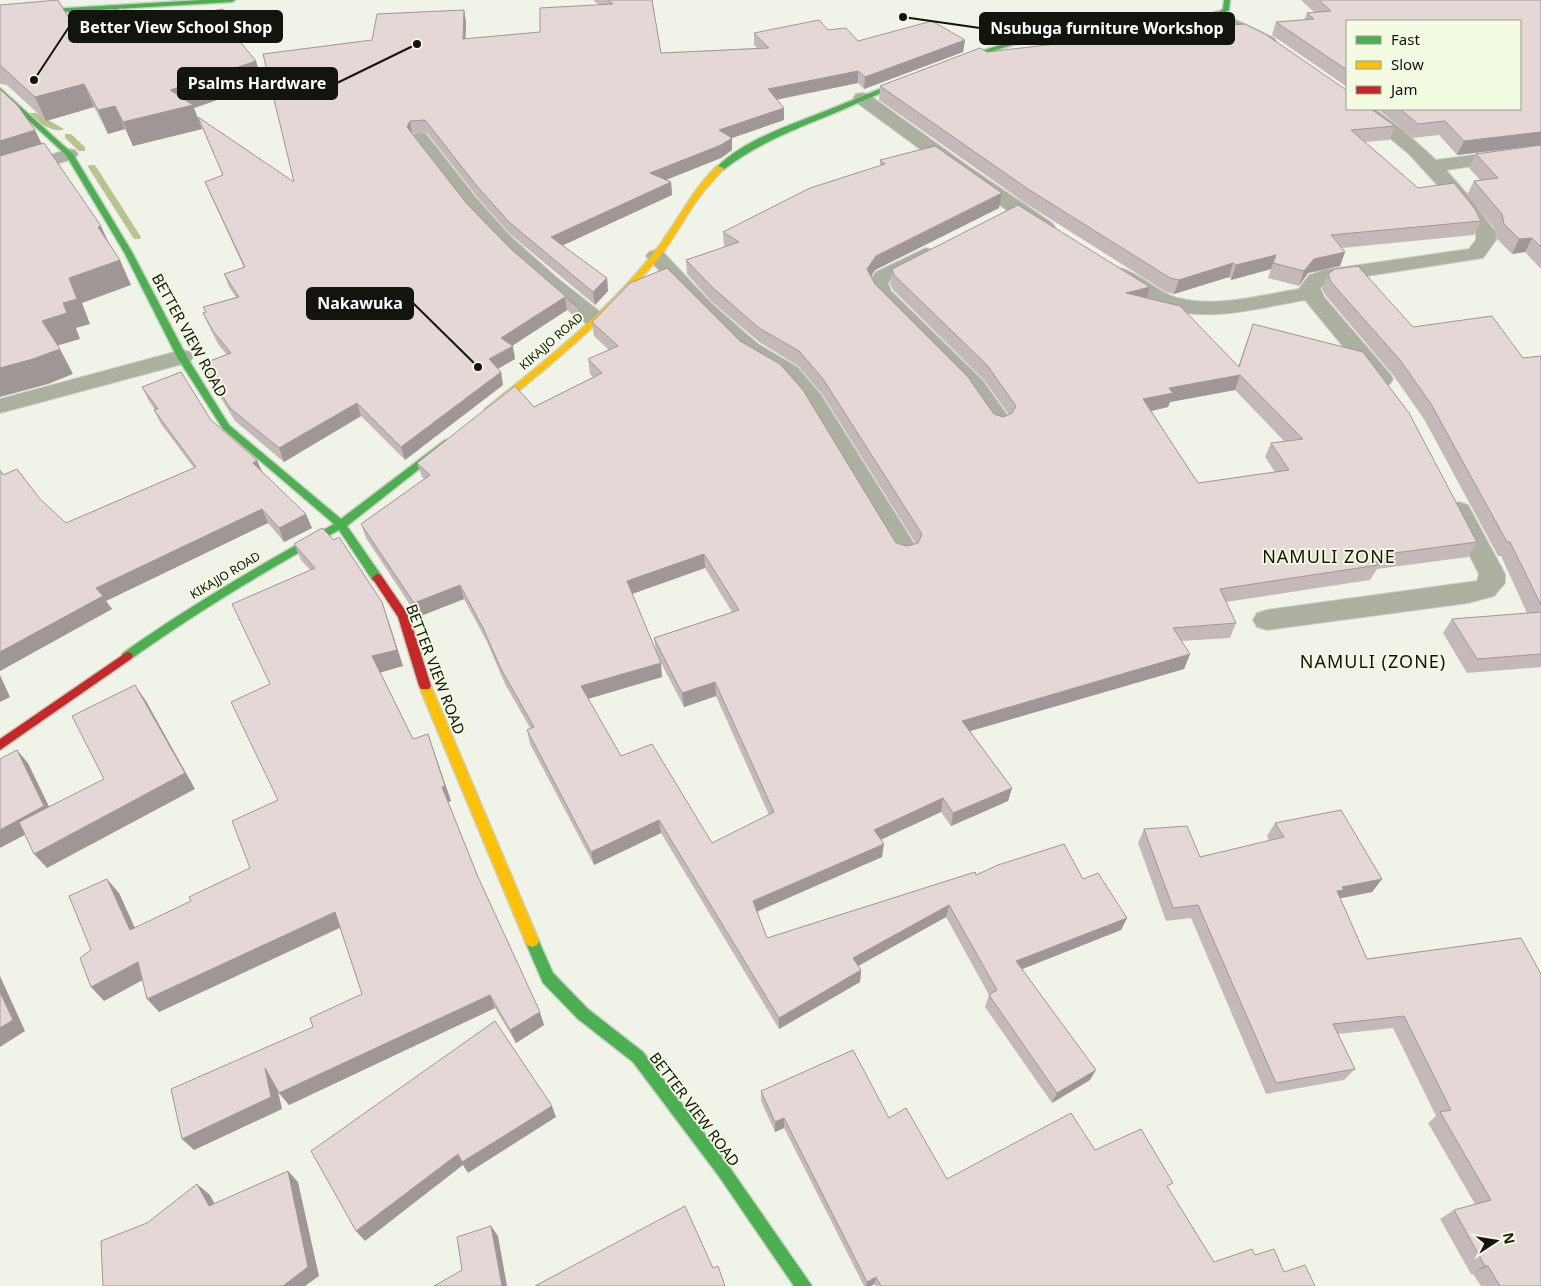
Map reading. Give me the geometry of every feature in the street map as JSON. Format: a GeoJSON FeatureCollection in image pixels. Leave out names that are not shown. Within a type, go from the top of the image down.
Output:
{"type":"FeatureCollection","features":[{"type":"Feature","properties":{"kind":"street"},"geometry":{"type":"LineString","coordinates":[[0,3],[38,0]]}},
{"type":"Feature","properties":{"kind":"street"},"geometry":{"type":"LineString","coordinates":[[0,14],[232,0]]}},
{"type":"Feature","properties":{"kind":"street"},"geometry":{"type":"LineString","coordinates":[[1217,16],[1226,10],[1226,0]]}},
{"type":"Feature","properties":{"kind":"street"},"geometry":{"type":"LineString","coordinates":[[1217,16],[1252,31],[1280,49]]}},
{"type":"Feature","properties":{"kind":"street","name":"KIKAJJO ROAD"},"geometry":{"type":"LineString","coordinates":[[478,420],[548,364],[596,320],[656,256],[711,176],[720,168],[764,140],[862,98],[966,58],[1059,31],[1110,22],[1217,16]]}},
{"type":"Feature","properties":{"kind":"street","name":"BETTER VIEW ROAD"},"geometry":{"type":"LineString","coordinates":[[0,90],[69,154],[128,252],[182,358],[226,427],[341,525],[402,616],[429,697],[548,978],[582,1014],[638,1057],[723,1170],[804,1286]]}},
{"type":"Feature","properties":{"kind":"street"},"geometry":{"type":"LineString","coordinates":[[862,98],[1008,214],[1058,236]]}},
{"type":"Feature","properties":{"kind":"street"},"geometry":{"type":"LineString","coordinates":[[1365,110],[1393,129],[1444,179],[1486,232],[1486,240],[1483,247],[1476,254],[1317,278],[1309,287],[1311,293],[1394,396]]}},
{"type":"Feature","properties":{"kind":"street"},"geometry":{"type":"LineString","coordinates":[[420,138],[475,209],[503,240],[565,296],[596,320]]}},
{"type":"Feature","properties":{"kind":"street"},"geometry":{"type":"LineString","coordinates":[[1431,166],[1541,151]]}},
{"type":"Feature","properties":{"kind":"street"},"geometry":{"type":"LineString","coordinates":[[0,177],[69,154]]}},
{"type":"Feature","properties":{"kind":"street"},"geometry":{"type":"LineString","coordinates":[[941,247],[883,276],[878,283],[882,293],[975,386],[1000,422]]}},
{"type":"Feature","properties":{"kind":"street"},"geometry":{"type":"LineString","coordinates":[[656,256],[750,349],[789,372],[813,400],[905,550]]}},
{"type":"Feature","properties":{"kind":"street"},"geometry":{"type":"LineString","coordinates":[[1100,262],[1158,298],[1180,305],[1211,308],[1311,293]]}},
{"type":"Feature","properties":{"kind":"street"},"geometry":{"type":"LineString","coordinates":[[0,406],[182,358]]}},
{"type":"Feature","properties":{"kind":"street","name":"KIKAJJO ROAD"},"geometry":{"type":"LineString","coordinates":[[0,745],[179,619],[265,566],[341,525],[454,438]]}},
{"type":"Feature","properties":{"kind":"street"},"geometry":{"type":"LineString","coordinates":[[1267,620],[1468,593],[1485,589],[1492,583],[1492,574],[1451,496]]}},
{"type":"Feature","properties":{"kind":"building"},"geometry":{"type":"Polygon","coordinates":[[[58,0],[70,20],[123,8],[135,24],[223,9],[227,26],[256,61],[170,90],[193,105],[123,122],[115,106],[98,110],[84,84],[35,97],[0,65],[0,5],[58,0]]]}},
{"type":"Feature","properties":{"kind":"building"},"geometry":{"type":"Polygon","coordinates":[[[608,0],[652,0],[661,53],[769,48],[754,33],[819,20],[828,30],[846,28],[858,41],[932,21],[965,40],[865,77],[858,71],[768,89],[784,108],[719,130],[732,138],[721,145],[650,173],[671,182],[551,237],[607,278],[593,292],[509,222],[476,185],[425,120],[410,121],[407,127],[467,204],[511,249],[578,307],[565,297],[501,338],[513,346],[489,359],[501,372],[401,447],[357,403],[279,448],[230,408],[202,364],[231,353],[213,331],[203,313],[206,312],[203,307],[239,297],[224,274],[245,267],[205,182],[223,175],[198,117],[294,182],[263,54],[372,40],[377,14],[464,10],[463,39],[540,32],[540,8],[613,4],[608,0]]]}},
{"type":"Feature","properties":{"kind":"building"},"geometry":{"type":"Polygon","coordinates":[[[1319,0],[1541,0],[1541,132],[1464,141],[1445,121],[1418,124],[1401,110],[1521,110],[1521,20],[1346,20],[1346,69],[1276,22],[1314,19],[1307,13],[1331,11],[1319,0]]]}},
{"type":"Feature","properties":{"kind":"building"},"geometry":{"type":"Polygon","coordinates":[[[1245,24],[1265,34],[1346,89],[1346,110],[1372,110],[1395,126],[1351,130],[1418,188],[1454,183],[1475,209],[1481,221],[1331,235],[1345,252],[1314,259],[1304,271],[1273,263],[1276,255],[1236,265],[1233,263],[1179,280],[1170,278],[1028,189],[880,86],[980,48],[987,52],[1124,36],[1129,40],[1202,29],[1200,27],[1245,24]]]}},
{"type":"Feature","properties":{"kind":"building"},"geometry":{"type":"Polygon","coordinates":[[[0,89],[18,106],[35,130],[0,141],[0,89]]]}},
{"type":"Feature","properties":{"kind":"building"},"geometry":{"type":"Polygon","coordinates":[[[44,143],[101,226],[98,227],[120,260],[69,278],[77,299],[63,303],[67,313],[42,321],[60,349],[0,368],[0,156],[44,143]]]}},
{"type":"Feature","properties":{"kind":"building"},"geometry":{"type":"Polygon","coordinates":[[[1541,145],[1541,247],[1532,238],[1519,239],[1504,224],[1502,214],[1474,181],[1498,178],[1476,154],[1541,145]]]}},
{"type":"Feature","properties":{"kind":"building"},"geometry":{"type":"Polygon","coordinates":[[[935,146],[1002,193],[876,256],[867,269],[875,284],[968,377],[994,414],[1003,417],[1012,413],[1016,406],[987,365],[894,275],[892,269],[1018,205],[1150,287],[1126,293],[1180,306],[1239,367],[1253,324],[1363,352],[1409,413],[1477,542],[1372,556],[1378,565],[1220,589],[1236,623],[1173,628],[1190,654],[962,721],[1012,788],[953,813],[943,798],[874,830],[884,844],[753,901],[767,938],[975,872],[976,875],[998,865],[1064,844],[1083,879],[1098,873],[1127,918],[1016,961],[1096,1070],[1057,1093],[989,995],[997,990],[949,905],[853,958],[861,970],[779,1018],[659,820],[591,852],[527,730],[534,727],[501,669],[483,628],[460,585],[414,603],[361,524],[430,475],[417,463],[515,386],[534,407],[602,373],[588,359],[618,346],[592,322],[630,283],[667,268],[740,341],[780,364],[803,390],[896,543],[907,546],[918,543],[922,534],[823,379],[799,351],[759,328],[712,287],[686,260],[739,242],[723,232],[810,188],[885,164],[880,160],[935,146]],[[1240,375],[1169,388],[1173,393],[1143,399],[1198,483],[1289,470],[1271,443],[1303,439],[1240,375]],[[704,554],[627,581],[661,663],[581,686],[621,756],[652,744],[712,843],[774,812],[715,682],[682,693],[654,638],[739,610],[704,554]]]}},
{"type":"Feature","properties":{"kind":"building"},"geometry":{"type":"Polygon","coordinates":[[[1358,266],[1413,327],[1492,316],[1523,358],[1541,356],[1541,605],[1510,542],[1507,542],[1431,404],[1400,360],[1331,282],[1328,274],[1335,269],[1358,266]]]}},
{"type":"Feature","properties":{"kind":"building"},"geometry":{"type":"Polygon","coordinates":[[[181,372],[211,420],[257,460],[253,463],[306,514],[279,528],[262,509],[96,588],[103,596],[0,652],[0,471],[3,475],[17,469],[40,499],[66,523],[196,467],[154,410],[158,409],[142,387],[181,372]]]}},
{"type":"Feature","properties":{"kind":"building"},"geometry":{"type":"Polygon","coordinates":[[[322,528],[334,540],[339,537],[382,602],[397,650],[372,656],[413,739],[428,734],[445,786],[442,787],[478,877],[540,1012],[510,1030],[490,995],[279,1093],[265,1068],[271,1097],[182,1139],[171,1089],[313,1027],[310,1018],[362,994],[335,912],[147,999],[138,962],[91,987],[80,958],[91,950],[69,896],[107,879],[130,930],[191,901],[189,897],[250,868],[232,821],[278,800],[231,702],[270,684],[232,604],[315,568],[294,544],[322,528]]]}},
{"type":"Feature","properties":{"kind":"building"},"geometry":{"type":"Polygon","coordinates":[[[1541,612],[1541,654],[1477,659],[1452,619],[1541,612]]]}},
{"type":"Feature","properties":{"kind":"building"},"geometry":{"type":"Polygon","coordinates":[[[135,685],[185,773],[34,854],[19,822],[104,779],[72,716],[135,685]]]}},
{"type":"Feature","properties":{"kind":"building"},"geometry":{"type":"Polygon","coordinates":[[[17,750],[44,806],[0,830],[0,759],[17,750]]]}},
{"type":"Feature","properties":{"kind":"building"},"geometry":{"type":"Polygon","coordinates":[[[1341,810],[1382,879],[1342,887],[1344,890],[1337,891],[1367,959],[1521,938],[1541,974],[1541,1286],[1500,1286],[1488,1266],[1485,1266],[1454,1210],[1491,1200],[1440,1112],[1451,1110],[1404,1016],[1333,1024],[1355,1069],[1276,1083],[1198,905],[1173,908],[1144,829],[1187,826],[1200,857],[1284,837],[1275,823],[1341,810]]]}},
{"type":"Feature","properties":{"kind":"building"},"geometry":{"type":"Polygon","coordinates":[[[0,992],[13,1020],[0,1028],[0,992]]]}},
{"type":"Feature","properties":{"kind":"building"},"geometry":{"type":"Polygon","coordinates":[[[495,1021],[552,1106],[462,1162],[458,1154],[356,1231],[311,1151],[495,1021]]]}},
{"type":"Feature","properties":{"kind":"building"},"geometry":{"type":"Polygon","coordinates":[[[853,1050],[889,1118],[906,1108],[947,1179],[1071,1113],[1095,1150],[1141,1129],[1173,1183],[1167,1186],[1214,1262],[1252,1249],[1255,1255],[1274,1249],[1284,1272],[1305,1265],[1315,1286],[881,1286],[876,1277],[867,1282],[784,1118],[775,1122],[761,1091],[853,1050]]]}},
{"type":"Feature","properties":{"kind":"building"},"geometry":{"type":"Polygon","coordinates":[[[288,1171],[308,1267],[283,1286],[103,1286],[101,1241],[147,1223],[197,1184],[209,1206],[288,1171]]]}},
{"type":"Feature","properties":{"kind":"building"},"geometry":{"type":"Polygon","coordinates":[[[685,1206],[713,1268],[718,1266],[725,1286],[535,1286],[685,1206]]]}},
{"type":"Feature","properties":{"kind":"building"},"geometry":{"type":"Polygon","coordinates":[[[491,1226],[502,1286],[434,1286],[462,1270],[457,1237],[491,1226]]]}},
{"type":"Feature","properties":{"kind":"waterway"},"geometry":{"type":"LineString","coordinates":[[144,19],[192,16]]}},
{"type":"Feature","properties":{"kind":"waterway"},"geometry":{"type":"LineString","coordinates":[[33,115],[60,129]]}},
{"type":"Feature","properties":{"kind":"waterway"},"geometry":{"type":"LineString","coordinates":[[68,136],[82,149]]}},
{"type":"Feature","properties":{"kind":"waterway"},"geometry":{"type":"LineString","coordinates":[[92,167],[137,237]]}},
{"type":"Feature","properties":{"kind":"traffic: fast"},"geometry":{"type":"LineString","coordinates":[[0,14],[232,0]]}},
{"type":"Feature","properties":{"kind":"traffic: fast"},"geometry":{"type":"LineString","coordinates":[[720,168],[747,149],[777,134],[928,71],[990,49],[1053,32],[1101,23],[1217,16],[1226,10],[1227,0]]}},
{"type":"Feature","properties":{"kind":"traffic: fast"},"geometry":{"type":"LineString","coordinates":[[0,90],[69,154],[128,252],[182,357],[226,427],[341,525],[377,578]]}},
{"type":"Feature","properties":{"kind":"traffic: fast"},"geometry":{"type":"LineString","coordinates":[[127,656],[179,619],[265,566],[341,525],[448,442]]}},
{"type":"Feature","properties":{"kind":"traffic: fast"},"geometry":{"type":"LineString","coordinates":[[532,941],[548,978],[583,1014],[638,1057],[723,1170],[804,1286]]}},
{"type":"Feature","properties":{"kind":"traffic: slow"},"geometry":{"type":"LineString","coordinates":[[488,411],[576,338],[617,299],[655,257],[701,188],[720,168]]}},
{"type":"Feature","properties":{"kind":"traffic: slow"},"geometry":{"type":"LineString","coordinates":[[425,686],[532,941]]}},
{"type":"Feature","properties":{"kind":"traffic: jam"},"geometry":{"type":"LineString","coordinates":[[377,578],[403,616],[425,686]]}},
{"type":"Feature","properties":{"kind":"traffic: jam"},"geometry":{"type":"LineString","coordinates":[[0,745],[127,656]]}},
{"type":"Feature","properties":{"kind":"place","name":"Nsubuga furniture Workshop"},"geometry":{"type":"Point","coordinates":[903,17]}},
{"type":"Feature","properties":{"kind":"place","name":"Psalms Hardware"},"geometry":{"type":"Point","coordinates":[417,44]}},
{"type":"Feature","properties":{"kind":"place","name":"Better View School Shop"},"geometry":{"type":"Point","coordinates":[34,80]}},
{"type":"Feature","properties":{"kind":"place","name":"Nakawuka"},"geometry":{"type":"Point","coordinates":[478,367]}},
{"type":"Feature","properties":{"kind":"district","name":"NAMULI ZONE"},"geometry":{"type":"Point","coordinates":[1329,556]}},
{"type":"Feature","properties":{"kind":"district","name":"NAMULI (ZONE)"},"geometry":{"type":"Point","coordinates":[1373,661]}}]}
